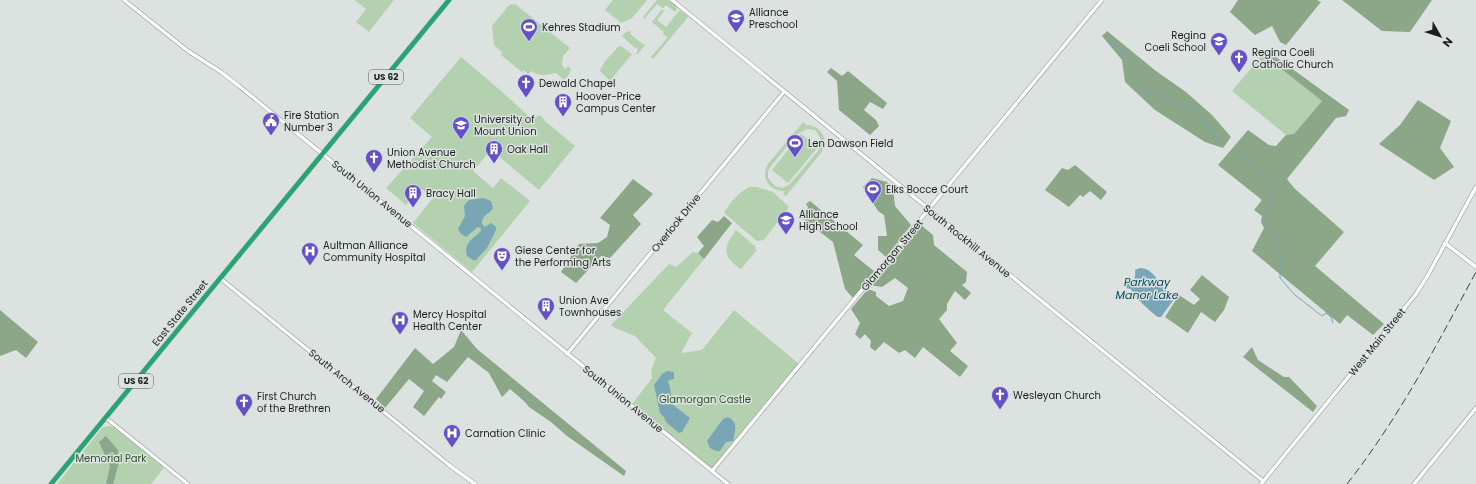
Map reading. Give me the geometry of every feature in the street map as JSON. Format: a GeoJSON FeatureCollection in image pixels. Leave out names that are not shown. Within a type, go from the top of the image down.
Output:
{"type":"FeatureCollection","features":[{"type":"Feature","properties":{"kind":"highway","name":"US 62"},"geometry":{"type":"LineString","coordinates":[[322,154],[449,0]]}},
{"type":"Feature","properties":{"kind":"highway","name":"East State Street"},"geometry":{"type":"LineString","coordinates":[[51,484],[322,154]]}},
{"type":"Feature","properties":{"kind":"street","name":"South Union Avenue"},"geometry":{"type":"LineString","coordinates":[[124,0],[188,51],[228,78],[728,484]]}},
{"type":"Feature","properties":{"kind":"street","name":"South Rockhill Avenue"},"geometry":{"type":"LineString","coordinates":[[672,0],[1262,483]]}},
{"type":"Feature","properties":{"kind":"street","name":"Glamorgan Street"},"geometry":{"type":"LineString","coordinates":[[712,472],[1102,0]]}},
{"type":"Feature","properties":{"kind":"street","name":"Overlook Drive"},"geometry":{"type":"LineString","coordinates":[[567,354],[784,92]]}},
{"type":"Feature","properties":{"kind":"street","name":"West Main Street"},"geometry":{"type":"LineString","coordinates":[[1262,483],[1414,297],[1426,279],[1476,187]]}},
{"type":"Feature","properties":{"kind":"street"},"geometry":{"type":"LineString","coordinates":[[1445,243],[1476,267]]}},
{"type":"Feature","properties":{"kind":"street","name":"South Arch Avenue"},"geometry":{"type":"LineString","coordinates":[[220,278],[449,465],[475,484]]}},
{"type":"Feature","properties":{"kind":"street"},"geometry":{"type":"LineString","coordinates":[[1414,484],[1476,408]]}},
{"type":"Feature","properties":{"kind":"street"},"geometry":{"type":"LineString","coordinates":[[106,418],[188,484]]}},
{"type":"Feature","properties":{"kind":"green space"},"geometry":{"type":"Polygon","coordinates":[[[355,0],[394,0],[369,32],[356,22],[366,9],[355,0]]]}},
{"type":"Feature","properties":{"kind":"green space"},"geometry":{"type":"Polygon","coordinates":[[[613,0],[647,0],[632,18],[621,23],[605,10],[613,0]]]}},
{"type":"Feature","properties":{"kind":"green space"},"geometry":{"type":"Polygon","coordinates":[[[657,0],[668,0],[677,7],[677,9],[675,12],[666,5],[663,8],[657,4],[644,19],[643,17],[657,0]]]}},
{"type":"Feature","properties":{"kind":"green space"},"geometry":{"type":"Polygon","coordinates":[[[1238,0],[1317,0],[1321,2],[1286,45],[1280,42],[1272,26],[1255,35],[1230,12],[1238,0]]]}},
{"type":"Feature","properties":{"kind":"green space"},"geometry":{"type":"Polygon","coordinates":[[[1342,0],[1432,0],[1410,32],[1382,31],[1342,0]]]}},
{"type":"Feature","properties":{"kind":"green space","name":"Kehres Stadium"},"geometry":{"type":"Polygon","coordinates":[[[515,4],[570,48],[563,56],[562,65],[565,69],[568,66],[571,69],[569,72],[570,73],[564,80],[556,73],[541,75],[532,71],[528,74],[524,70],[522,72],[501,55],[502,52],[494,45],[492,26],[509,5],[515,4]]]}},
{"type":"Feature","properties":{"kind":"green space"},"geometry":{"type":"Polygon","coordinates":[[[662,9],[664,11],[657,20],[666,27],[679,11],[688,17],[653,59],[651,57],[668,37],[662,34],[664,32],[652,22],[662,9]]]}},
{"type":"Feature","properties":{"kind":"green space"},"geometry":{"type":"Polygon","coordinates":[[[630,31],[630,34],[644,45],[646,44],[638,54],[636,53],[638,50],[637,48],[635,48],[622,36],[626,32],[630,31]]]}},
{"type":"Feature","properties":{"kind":"green space"},"geometry":{"type":"Polygon","coordinates":[[[1107,31],[1156,71],[1186,92],[1212,115],[1231,137],[1223,148],[1205,142],[1155,110],[1125,82],[1122,60],[1102,36],[1107,31]]]}},
{"type":"Feature","properties":{"kind":"green space"},"geometry":{"type":"Polygon","coordinates":[[[619,46],[632,54],[610,81],[600,70],[606,60],[619,46]]]}},
{"type":"Feature","properties":{"kind":"green space"},"geometry":{"type":"Polygon","coordinates":[[[1265,49],[1349,110],[1346,116],[1336,118],[1287,179],[1294,188],[1344,232],[1315,266],[1384,324],[1373,335],[1347,315],[1340,324],[1252,251],[1264,228],[1261,222],[1262,216],[1254,210],[1262,200],[1218,165],[1248,130],[1269,145],[1276,146],[1286,135],[1294,134],[1322,101],[1270,60],[1265,49]]]}},
{"type":"Feature","properties":{"kind":"green space"},"geometry":{"type":"Polygon","coordinates":[[[1264,53],[1270,60],[1322,101],[1294,134],[1286,135],[1232,91],[1264,53]]]}},
{"type":"Feature","properties":{"kind":"green space"},"geometry":{"type":"Polygon","coordinates":[[[461,57],[532,119],[540,115],[575,146],[539,190],[491,150],[473,171],[493,188],[501,178],[530,201],[472,272],[413,223],[433,198],[420,188],[406,205],[386,188],[432,137],[410,118],[461,57]]]}},
{"type":"Feature","properties":{"kind":"green space"},"geometry":{"type":"Polygon","coordinates":[[[831,68],[842,76],[848,71],[887,103],[883,109],[870,102],[864,110],[876,120],[879,126],[870,135],[839,110],[837,81],[827,72],[831,68]]]}},
{"type":"Feature","properties":{"kind":"green space"},"geometry":{"type":"Polygon","coordinates":[[[1418,100],[1451,121],[1440,148],[1454,167],[1434,180],[1379,144],[1400,125],[1418,100]]]}},
{"type":"Feature","properties":{"kind":"green space"},"geometry":{"type":"Polygon","coordinates":[[[803,122],[806,124],[805,125],[816,127],[822,134],[825,143],[824,148],[786,196],[783,194],[785,191],[774,189],[768,183],[765,174],[768,164],[803,122]],[[807,129],[797,134],[771,166],[768,171],[768,178],[775,186],[783,188],[790,184],[818,151],[821,143],[820,137],[815,130],[807,129]]]}},
{"type":"Feature","properties":{"kind":"green space","name":"Len Dawson Field"},"geometry":{"type":"Polygon","coordinates":[[[801,134],[818,147],[788,183],[772,170],[801,134]]]}},
{"type":"Feature","properties":{"kind":"green space"},"geometry":{"type":"Polygon","coordinates":[[[1075,165],[1107,192],[1101,200],[1090,191],[1083,197],[1080,195],[1069,207],[1045,190],[1062,168],[1068,170],[1075,165]]]}},
{"type":"Feature","properties":{"kind":"green space"},"geometry":{"type":"Polygon","coordinates":[[[872,178],[887,182],[893,188],[895,206],[911,225],[886,257],[878,250],[878,236],[887,236],[884,215],[878,211],[863,187],[872,178]]]}},
{"type":"Feature","properties":{"kind":"green space"},"geometry":{"type":"Polygon","coordinates":[[[633,179],[653,194],[633,215],[641,224],[610,258],[601,256],[576,283],[561,272],[579,244],[598,243],[607,237],[610,225],[600,218],[633,179]]]}},
{"type":"Feature","properties":{"kind":"green space"},"geometry":{"type":"Polygon","coordinates":[[[749,187],[757,187],[773,192],[789,207],[764,240],[757,241],[724,213],[735,198],[749,187]]]}},
{"type":"Feature","properties":{"kind":"green space"},"geometry":{"type":"Polygon","coordinates":[[[810,201],[863,245],[854,255],[875,272],[853,298],[845,289],[833,242],[802,218],[808,207],[806,204],[810,201]]]}},
{"type":"Feature","properties":{"kind":"green space"},"geometry":{"type":"Polygon","coordinates":[[[724,216],[732,223],[704,259],[698,253],[704,246],[697,237],[712,220],[718,222],[724,216]]]}},
{"type":"Feature","properties":{"kind":"green space"},"geometry":{"type":"Polygon","coordinates":[[[921,225],[933,235],[934,245],[967,272],[966,282],[962,285],[971,293],[965,300],[955,291],[947,304],[947,310],[939,319],[957,343],[950,351],[968,366],[960,377],[923,347],[915,358],[905,350],[899,353],[884,342],[875,351],[870,347],[871,341],[865,334],[860,339],[855,334],[860,323],[851,309],[868,289],[876,292],[876,296],[889,306],[903,301],[908,288],[895,278],[882,287],[870,285],[921,225]]]}},
{"type":"Feature","properties":{"kind":"green space"},"geometry":{"type":"Polygon","coordinates":[[[736,230],[755,246],[756,251],[741,269],[730,260],[726,251],[736,230]]]}},
{"type":"Feature","properties":{"kind":"green space","name":"Glamorgan Castle"},"geometry":{"type":"Polygon","coordinates":[[[693,252],[698,253],[704,259],[663,310],[692,333],[681,353],[702,350],[734,310],[799,364],[712,469],[633,403],[652,378],[651,370],[656,358],[635,336],[611,325],[669,264],[676,267],[693,252]]]}},
{"type":"Feature","properties":{"kind":"green space"},"geometry":{"type":"Polygon","coordinates":[[[1202,275],[1229,297],[1224,310],[1215,322],[1201,312],[1188,333],[1165,317],[1179,295],[1194,305],[1200,299],[1190,290],[1202,275]]]}},
{"type":"Feature","properties":{"kind":"green space"},"geometry":{"type":"Polygon","coordinates":[[[0,310],[38,342],[26,358],[16,350],[0,356],[0,310]]]}},
{"type":"Feature","properties":{"kind":"green space"},"geometry":{"type":"Polygon","coordinates":[[[461,330],[477,349],[626,471],[624,476],[529,407],[510,389],[502,397],[489,373],[468,357],[447,382],[436,375],[432,381],[446,392],[441,399],[439,397],[424,416],[413,407],[424,391],[409,379],[385,408],[376,399],[415,348],[433,364],[454,347],[461,330]]]}},
{"type":"Feature","properties":{"kind":"green space"},"geometry":{"type":"Polygon","coordinates":[[[1252,347],[1258,360],[1284,377],[1289,377],[1317,406],[1313,412],[1243,357],[1252,347]]]}},
{"type":"Feature","properties":{"kind":"green space","name":"Memorial Park"},"geometry":{"type":"Polygon","coordinates":[[[110,426],[115,428],[163,466],[163,469],[151,484],[57,484],[103,427],[110,426]]]}},
{"type":"Feature","properties":{"kind":"green space"},"geometry":{"type":"Polygon","coordinates":[[[106,436],[118,450],[119,462],[113,484],[106,484],[110,466],[99,442],[106,436]]]}},
{"type":"Feature","properties":{"kind":"water"},"geometry":{"type":"Polygon","coordinates":[[[483,198],[491,201],[493,208],[484,217],[482,224],[485,227],[491,223],[496,227],[496,230],[487,248],[476,260],[473,260],[467,256],[466,248],[481,231],[481,229],[478,227],[466,237],[461,234],[458,229],[465,216],[464,206],[466,203],[469,200],[483,198]]]}},
{"type":"Feature","properties":{"kind":"water","name":"Parkway Manor Lake"},"geometry":{"type":"Polygon","coordinates":[[[1140,268],[1151,272],[1163,287],[1175,295],[1175,298],[1161,317],[1158,317],[1147,308],[1131,289],[1123,287],[1127,285],[1124,284],[1125,281],[1130,284],[1130,287],[1133,284],[1135,270],[1140,268]]]}},
{"type":"Feature","properties":{"kind":"water"},"geometry":{"type":"Polygon","coordinates":[[[667,371],[674,372],[674,379],[669,380],[668,382],[672,404],[690,418],[682,432],[679,433],[666,422],[660,413],[654,385],[662,374],[667,371]]]}},
{"type":"Feature","properties":{"kind":"water"},"geometry":{"type":"Polygon","coordinates":[[[728,417],[734,422],[735,425],[733,441],[726,442],[720,451],[716,451],[710,448],[707,441],[723,419],[728,417]]]}},
{"type":"Feature","properties":{"kind":"waterway"},"geometry":{"type":"LineString","coordinates":[[1110,40],[1128,58],[1137,70],[1138,81],[1143,94],[1157,89],[1177,106],[1189,105],[1221,141]]}},
{"type":"Feature","properties":{"kind":"waterway"},"geometry":{"type":"LineString","coordinates":[[1234,153],[1257,167],[1266,176],[1274,188],[1265,225],[1275,238],[1279,250],[1280,278],[1295,295],[1322,316],[1326,313],[1331,317],[1333,323]]}},
{"type":"Feature","properties":{"kind":"waterway"},"geometry":{"type":"LineString","coordinates":[[105,438],[112,456],[114,467],[108,484]]}},
{"type":"Feature","properties":{"kind":"railway"},"geometry":{"type":"LineString","coordinates":[[1347,484],[1366,459],[1416,381],[1476,272]]}},
{"type":"Feature","properties":{"kind":"place","name":"Alliance Preschool"},"geometry":{"type":"Point","coordinates":[736,33]}},
{"type":"Feature","properties":{"kind":"place","name":"Kehres Stadium"},"geometry":{"type":"Point","coordinates":[529,42]}},
{"type":"Feature","properties":{"kind":"place","name":"Regina Coeli School"},"geometry":{"type":"Point","coordinates":[1219,56]}},
{"type":"Feature","properties":{"kind":"place","name":"Regina Coeli Catholic Church"},"geometry":{"type":"Point","coordinates":[1239,73]}},
{"type":"Feature","properties":{"kind":"place","name":"Dewald Chapel"},"geometry":{"type":"Point","coordinates":[526,98]}},
{"type":"Feature","properties":{"kind":"place","name":"Hoover-Price Campus Center"},"geometry":{"type":"Point","coordinates":[563,117]}},
{"type":"Feature","properties":{"kind":"place","name":"Fire Station Number 3"},"geometry":{"type":"Point","coordinates":[271,136]}},
{"type":"Feature","properties":{"kind":"place","name":"University of Mount Union"},"geometry":{"type":"Point","coordinates":[461,140]}},
{"type":"Feature","properties":{"kind":"place","name":"Len Dawson Field"},"geometry":{"type":"Point","coordinates":[795,158]}},
{"type":"Feature","properties":{"kind":"place","name":"Oak Hall"},"geometry":{"type":"Point","coordinates":[494,164]}},
{"type":"Feature","properties":{"kind":"place","name":"Union Avenue Methodist Church"},"geometry":{"type":"Point","coordinates":[374,173]}},
{"type":"Feature","properties":{"kind":"place","name":"Elks Bocce Court"},"geometry":{"type":"Point","coordinates":[873,204]}},
{"type":"Feature","properties":{"kind":"place","name":"Bracy Hall"},"geometry":{"type":"Point","coordinates":[413,208]}},
{"type":"Feature","properties":{"kind":"place","name":"Alliance High School"},"geometry":{"type":"Point","coordinates":[786,235]}},
{"type":"Feature","properties":{"kind":"place","name":"Aultman Alliance Community Hospital"},"geometry":{"type":"Point","coordinates":[310,266]}},
{"type":"Feature","properties":{"kind":"place","name":"Giese Center for the Performing Arts"},"geometry":{"type":"Point","coordinates":[502,271]}},
{"type":"Feature","properties":{"kind":"place","name":"Union Ave Townhouses"},"geometry":{"type":"Point","coordinates":[546,321]}},
{"type":"Feature","properties":{"kind":"place","name":"Mercy Hospital Health Center"},"geometry":{"type":"Point","coordinates":[400,335]}},
{"type":"Feature","properties":{"kind":"place","name":"Wesleyan Church"},"geometry":{"type":"Point","coordinates":[1000,410]}},
{"type":"Feature","properties":{"kind":"place","name":"First Church of the Brethren"},"geometry":{"type":"Point","coordinates":[244,417]}},
{"type":"Feature","properties":{"kind":"place","name":"Carnation Clinic"},"geometry":{"type":"Point","coordinates":[452,448]}}]}
